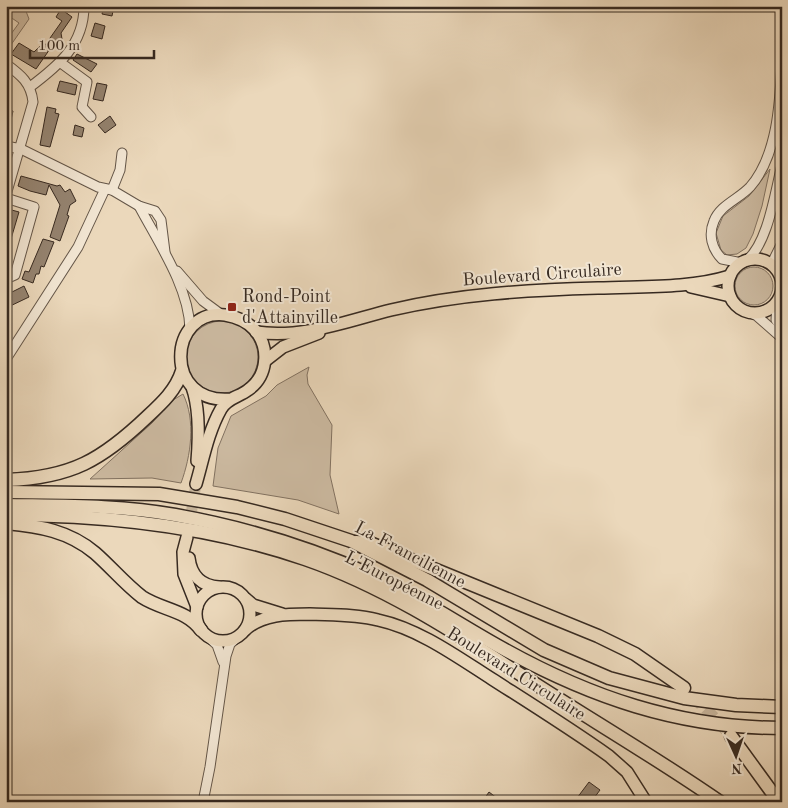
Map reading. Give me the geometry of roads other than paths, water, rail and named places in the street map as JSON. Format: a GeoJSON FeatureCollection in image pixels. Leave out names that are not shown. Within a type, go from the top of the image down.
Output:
{"type":"FeatureCollection","features":[{"type":"Feature","properties":{"kind":"highway"},"geometry":{"type":"LineString","coordinates":[[6,480],[38,478],[61,473],[86,464],[103,454],[123,440],[159,406],[172,391],[182,371]]}},
{"type":"Feature","properties":{"kind":"highway","name":"La Francilienne"},"geometry":{"type":"LineString","coordinates":[[6,492],[120,492],[197,499],[285,519],[351,541],[427,580],[544,650],[609,678],[684,698],[736,705],[782,707]]}},
{"type":"Feature","properties":{"kind":"highway","name":"La Francilienne"},"geometry":{"type":"LineString","coordinates":[[6,505],[66,506],[173,514],[237,528],[334,558],[373,575],[538,668],[605,698],[678,717],[732,726],[782,728]]}},
{"type":"Feature","properties":{"kind":"highway","name":"L'Européenne"},"geometry":{"type":"LineString","coordinates":[[6,515],[103,519],[186,529],[270,548],[344,574],[408,606],[468,641],[720,802]]}},
{"type":"Feature","properties":{"kind":"highway"},"geometry":{"type":"LineString","coordinates":[[6,523],[52,529],[72,538],[94,552],[143,597],[186,616],[204,633]]}},
{"type":"Feature","properties":{"kind":"highway","name":"L'Européenne"},"geometry":{"type":"LineString","coordinates":[[351,541],[370,543],[598,636],[635,654],[684,688]]}},
{"type":"Feature","properties":{"kind":"highway"},"geometry":{"type":"LineString","coordinates":[[731,736],[779,802]]}},
{"type":"Feature","properties":{"kind":"main road"},"geometry":{"type":"LineString","coordinates":[[755,259],[771,265],[781,276],[782,287],[779,299],[763,312],[748,312],[740,309],[730,296],[728,289],[730,276],[744,262],[755,259]]}},
{"type":"Feature","properties":{"kind":"main road","name":"Boulevard Circulaire"},"geometry":{"type":"LineString","coordinates":[[256,332],[291,332],[340,324],[428,302],[476,295],[706,282],[730,276]]}},
{"type":"Feature","properties":{"kind":"main road","name":"Boulevard Circulaire"},"geometry":{"type":"LineString","coordinates":[[660,285],[693,287],[730,296]]}},
{"type":"Feature","properties":{"kind":"main road"},"geometry":{"type":"LineString","coordinates":[[222,315],[244,321],[256,332],[263,345],[265,361],[258,380],[251,389],[231,399],[222,407],[210,435],[196,484],[199,438],[196,402],[192,386],[182,371],[180,353],[190,329],[211,316],[222,315]]}},
{"type":"Feature","properties":{"kind":"main road","name":"Boulevard Circulaire"},"geometry":{"type":"LineString","coordinates":[[265,361],[283,347],[340,324]]}},
{"type":"Feature","properties":{"kind":"main road"},"geometry":{"type":"LineString","coordinates":[[192,386],[209,398],[231,399]]}},
{"type":"Feature","properties":{"kind":"main road"},"geometry":{"type":"LineString","coordinates":[[187,537],[193,574],[203,583],[229,587],[244,596],[250,610],[249,623],[242,633],[224,641],[204,633],[197,622],[197,607],[184,574],[183,552],[187,537]]}},
{"type":"Feature","properties":{"kind":"main road"},"geometry":{"type":"LineString","coordinates":[[197,607],[205,593],[221,587]]}},
{"type":"Feature","properties":{"kind":"main road","name":"Boulevard Circulaire"},"geometry":{"type":"LineString","coordinates":[[244,596],[253,605],[283,614],[344,615],[378,620],[399,626],[432,642],[609,756],[627,772],[646,802]]}},
{"type":"Feature","properties":{"kind":"main road","name":"Boulevard Circulaire"},"geometry":{"type":"LineString","coordinates":[[242,633],[254,623],[283,614]]}},
{"type":"Feature","properties":{"kind":"street"},"geometry":{"type":"LineString","coordinates":[[30,87],[61,64],[76,38],[84,6]]}},
{"type":"Feature","properties":{"kind":"street"},"geometry":{"type":"LineString","coordinates":[[781,6],[782,21]]}},
{"type":"Feature","properties":{"kind":"street"},"geometry":{"type":"LineString","coordinates":[[782,61],[776,114],[767,158],[749,188],[718,213],[711,231],[713,247],[717,254],[728,262],[744,262],[753,254],[764,231],[782,165]]}},
{"type":"Feature","properties":{"kind":"street"},"geometry":{"type":"LineString","coordinates":[[6,64],[23,77],[30,87],[33,102],[6,196],[34,207],[14,275],[6,279]]}},
{"type":"Feature","properties":{"kind":"street"},"geometry":{"type":"LineString","coordinates":[[61,64],[87,82],[82,108],[90,117]]}},
{"type":"Feature","properties":{"kind":"street"},"geometry":{"type":"LineString","coordinates":[[6,146],[21,149],[108,189],[139,206],[155,211],[159,215],[165,252]]}},
{"type":"Feature","properties":{"kind":"street"},"geometry":{"type":"LineString","coordinates":[[6,359],[78,247],[120,170],[122,153]]}},
{"type":"Feature","properties":{"kind":"street"},"geometry":{"type":"LineString","coordinates":[[139,206],[172,265],[188,307],[190,329]]}},
{"type":"Feature","properties":{"kind":"street"},"geometry":{"type":"LineString","coordinates":[[771,265],[782,243]]}},
{"type":"Feature","properties":{"kind":"street"},"geometry":{"type":"LineString","coordinates":[[172,265],[203,301],[222,315]]}},
{"type":"Feature","properties":{"kind":"street"},"geometry":{"type":"LineString","coordinates":[[779,299],[776,320],[782,329]]}},
{"type":"Feature","properties":{"kind":"street"},"geometry":{"type":"LineString","coordinates":[[748,312],[757,316],[782,338]]}},
{"type":"Feature","properties":{"kind":"street"},"geometry":{"type":"LineString","coordinates":[[204,633],[214,641],[221,653],[224,668]]}},
{"type":"Feature","properties":{"kind":"street"},"geometry":{"type":"LineString","coordinates":[[203,802],[224,668],[230,644],[242,633]]}},
{"type":"Feature","properties":{"kind":"tunnel"},"geometry":{"type":"LineString","coordinates":[[189,527],[196,484]]}},
{"type":"Feature","properties":{"kind":"tunnel"},"geometry":{"type":"LineString","coordinates":[[693,696],[726,730]]}},
{"type":"Feature","properties":{"kind":"place","name":"Rond-Point d'Attainville"},"geometry":{"type":"Point","coordinates":[232,307]}}]}
